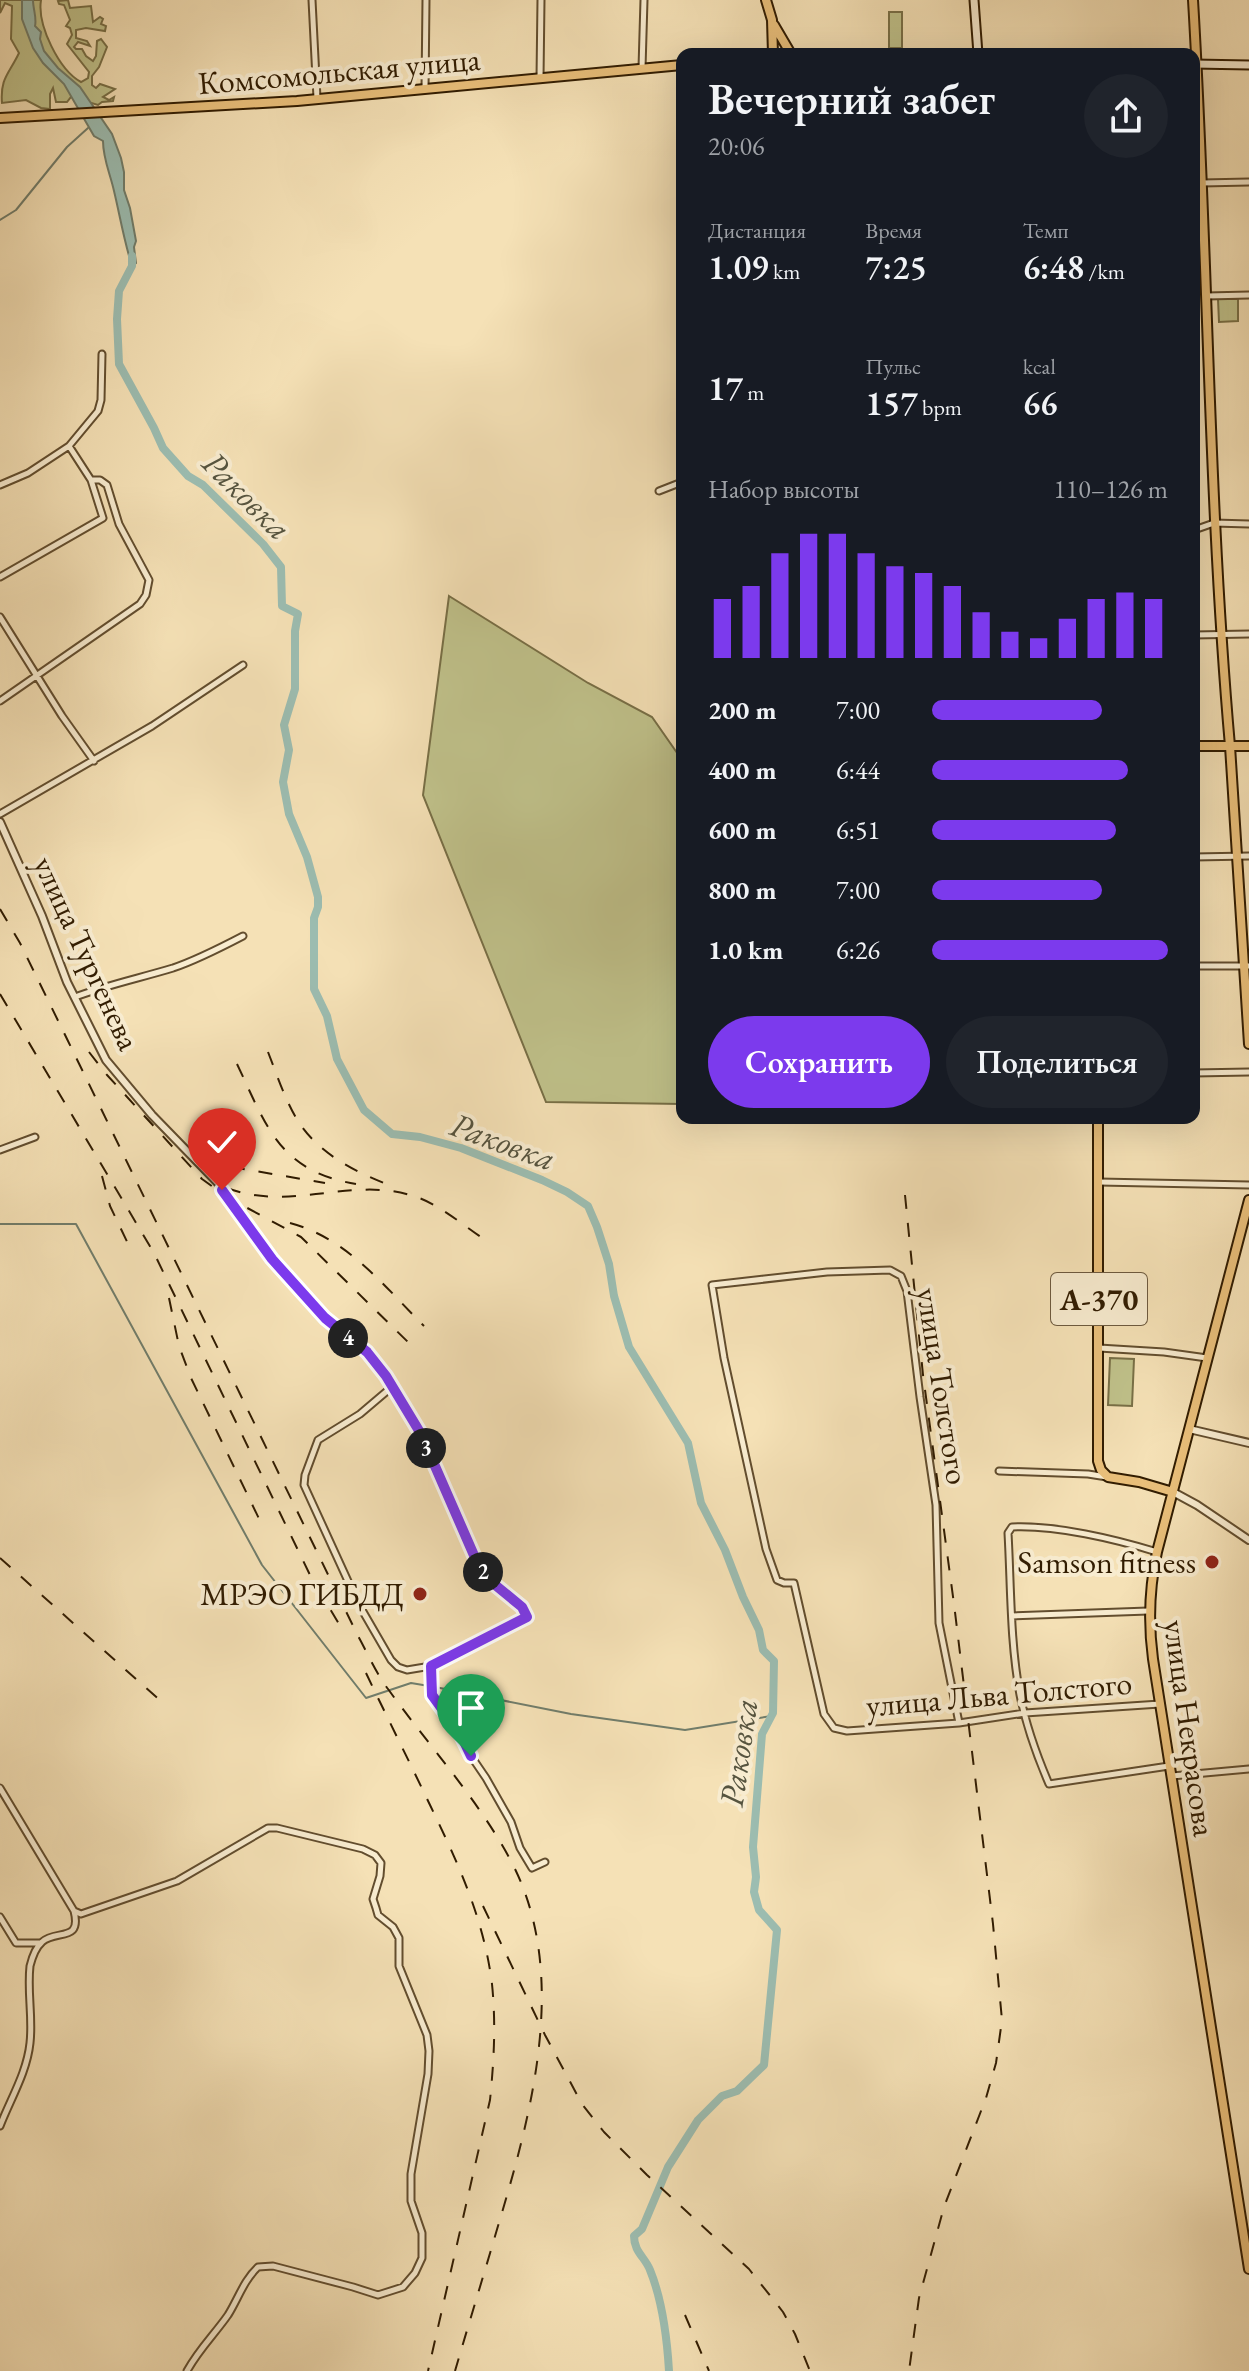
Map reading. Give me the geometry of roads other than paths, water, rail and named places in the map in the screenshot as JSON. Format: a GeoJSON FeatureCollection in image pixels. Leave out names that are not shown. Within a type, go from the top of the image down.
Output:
{"type":"FeatureCollection","features":[{"type":"Feature","properties":{"kind":"main road"},"geometry":{"type":"LineString","coordinates":[[766,0],[772,20],[788,48]]}},
{"type":"Feature","properties":{"kind":"main road"},"geometry":{"type":"LineString","coordinates":[[974,0],[978,48]]}},
{"type":"Feature","properties":{"kind":"main road"},"geometry":{"type":"LineString","coordinates":[[1193,0],[1194,48]]}},
{"type":"Feature","properties":{"kind":"main road"},"geometry":{"type":"LineString","coordinates":[[772,20],[773,48]]}},
{"type":"Feature","properties":{"kind":"main road"},"geometry":{"type":"LineString","coordinates":[[1200,64],[1249,65]]}},
{"type":"Feature","properties":{"kind":"main road","name":"Комсомольская улица"},"geometry":{"type":"LineString","coordinates":[[0,118],[317,99],[676,65]]}},
{"type":"Feature","properties":{"kind":"main road"},"geometry":{"type":"LineString","coordinates":[[1200,208],[1207,296],[1214,523],[1247,966],[1249,1044]]}},
{"type":"Feature","properties":{"kind":"main road"},"geometry":{"type":"LineString","coordinates":[[1200,746],[1249,746]]}},
{"type":"Feature","properties":{"kind":"main road","name":"А-370"},"geometry":{"type":"LineString","coordinates":[[1098,1124],[1098,1461],[1108,1477]]}},
{"type":"Feature","properties":{"kind":"main road","name":"улица Некрасова"},"geometry":{"type":"LineString","coordinates":[[1249,1200],[1157,1552],[1148,1611],[1249,2269]]}},
{"type":"Feature","properties":{"kind":"main road"},"geometry":{"type":"LineString","coordinates":[[1108,1477],[1173,1492]]}},
{"type":"Feature","properties":{"kind":"street"},"geometry":{"type":"LineString","coordinates":[[312,0],[317,99]]}},
{"type":"Feature","properties":{"kind":"street"},"geometry":{"type":"LineString","coordinates":[[425,89],[426,0]]}},
{"type":"Feature","properties":{"kind":"street"},"geometry":{"type":"LineString","coordinates":[[540,78],[541,0]]}},
{"type":"Feature","properties":{"kind":"street"},"geometry":{"type":"LineString","coordinates":[[642,68],[644,0]]}},
{"type":"Feature","properties":{"kind":"street"},"geometry":{"type":"LineString","coordinates":[[1200,183],[1249,182]]}},
{"type":"Feature","properties":{"kind":"street"},"geometry":{"type":"LineString","coordinates":[[1207,296],[1249,295]]}},
{"type":"Feature","properties":{"kind":"street"},"geometry":{"type":"LineString","coordinates":[[0,485],[28,473],[69,446],[98,411],[102,354]]}},
{"type":"Feature","properties":{"kind":"street"},"geometry":{"type":"LineString","coordinates":[[0,577],[103,518],[91,480],[69,446]]}},
{"type":"Feature","properties":{"kind":"street"},"geometry":{"type":"LineString","coordinates":[[0,701],[140,604],[148,587],[149,580],[119,524],[107,485],[100,480],[91,480]]}},
{"type":"Feature","properties":{"kind":"street"},"geometry":{"type":"LineString","coordinates":[[659,491],[676,484]]}},
{"type":"Feature","properties":{"kind":"street"},"geometry":{"type":"LineString","coordinates":[[1200,528],[1214,523],[1249,524]]}},
{"type":"Feature","properties":{"kind":"street"},"geometry":{"type":"LineString","coordinates":[[0,617],[94,761]]}},
{"type":"Feature","properties":{"kind":"street"},"geometry":{"type":"LineString","coordinates":[[1200,635],[1249,634]]}},
{"type":"Feature","properties":{"kind":"street"},"geometry":{"type":"LineString","coordinates":[[0,814],[152,726],[243,665]]}},
{"type":"Feature","properties":{"kind":"street","name":"улица Тургенева"},"geometry":{"type":"LineString","coordinates":[[0,822],[75,997],[106,1060],[152,1115],[219,1184],[272,1259],[325,1318],[367,1352],[386,1376],[421,1434],[476,1560],[494,1584],[522,1607],[527,1617],[431,1666]]}},
{"type":"Feature","properties":{"kind":"street"},"geometry":{"type":"LineString","coordinates":[[1200,857],[1249,856]]}},
{"type":"Feature","properties":{"kind":"street"},"geometry":{"type":"LineString","coordinates":[[75,997],[173,968],[243,936]]}},
{"type":"Feature","properties":{"kind":"street"},"geometry":{"type":"LineString","coordinates":[[1200,966],[1247,966]]}},
{"type":"Feature","properties":{"kind":"street"},"geometry":{"type":"LineString","coordinates":[[1200,1073],[1249,1072]]}},
{"type":"Feature","properties":{"kind":"street"},"geometry":{"type":"LineString","coordinates":[[0,1150],[35,1137]]}},
{"type":"Feature","properties":{"kind":"street"},"geometry":{"type":"LineString","coordinates":[[1099,1182],[1249,1185]]}},
{"type":"Feature","properties":{"kind":"street","name":"улица Толстого"},"geometry":{"type":"LineString","coordinates":[[712,1285],[827,1272],[890,1270],[901,1276],[907,1291],[935,1496],[939,1623],[959,1723]]}},
{"type":"Feature","properties":{"kind":"street","name":"улица Льва Толстого"},"geometry":{"type":"LineString","coordinates":[[712,1285],[724,1358],[766,1549],[777,1580],[794,1583],[824,1714],[834,1728],[847,1731],[959,1723],[1025,1713],[1160,1704]]}},
{"type":"Feature","properties":{"kind":"street"},"geometry":{"type":"LineString","coordinates":[[1099,1348],[1207,1358]]}},
{"type":"Feature","properties":{"kind":"street"},"geometry":{"type":"LineString","coordinates":[[393,1386],[360,1414],[318,1440],[304,1485],[358,1603],[391,1660],[407,1670],[431,1666],[432,1695],[461,1735],[486,1778],[511,1822],[526,1860],[532,1868],[545,1862]]}},
{"type":"Feature","properties":{"kind":"street"},"geometry":{"type":"LineString","coordinates":[[1189,1429],[1249,1443]]}},
{"type":"Feature","properties":{"kind":"street"},"geometry":{"type":"LineString","coordinates":[[999,1471],[1108,1477]]}},
{"type":"Feature","properties":{"kind":"street"},"geometry":{"type":"LineString","coordinates":[[1173,1492],[1249,1540]]}},
{"type":"Feature","properties":{"kind":"street"},"geometry":{"type":"LineString","coordinates":[[1157,1552],[1131,1544],[1037,1527],[1012,1527],[1008,1533],[1020,1693],[1050,1785],[1170,1766]]}},
{"type":"Feature","properties":{"kind":"street"},"geometry":{"type":"LineString","coordinates":[[1012,1616],[1148,1611]]}},
{"type":"Feature","properties":{"kind":"street"},"geometry":{"type":"LineString","coordinates":[[1172,1776],[1249,1769]]}},
{"type":"Feature","properties":{"kind":"street"},"geometry":{"type":"LineString","coordinates":[[0,1788],[74,1911],[77,1923],[67,1934],[40,1943],[16,1943],[0,1917]]}},
{"type":"Feature","properties":{"kind":"street"},"geometry":{"type":"LineString","coordinates":[[74,1911],[86,1913],[167,1885],[268,1828],[363,1849],[375,1855],[381,1863],[373,1899],[378,1915],[393,1927],[399,1938],[397,1960],[427,2035],[429,2065],[411,2174],[411,2201],[422,2233],[423,2250],[419,2266],[403,2287],[378,2295],[273,2266],[258,2267],[250,2274],[226,2317],[202,2346],[187,2371]]}},
{"type":"Feature","properties":{"kind":"street"},"geometry":{"type":"LineString","coordinates":[[0,2126],[20,2084],[28,2054],[31,2031],[30,1966],[40,1943]]}},
{"type":"Feature","properties":{"kind":"water"},"geometry":{"type":"Polygon","coordinates":[[[22,0],[33,0],[35,26],[41,32],[44,51],[80,87],[112,134],[121,158],[124,190],[136,241],[136,263],[132,266],[103,141],[94,136],[64,84],[33,48],[22,19],[22,0]]]}},
{"type":"Feature","properties":{"kind":"waterway"},"geometry":{"type":"LineString","coordinates":[[0,220],[16,210],[67,147],[88,128]]}},
{"type":"Feature","properties":{"kind":"waterway","name":"Раковка"},"geometry":{"type":"LineString","coordinates":[[132,256],[132,266],[119,291],[119,364],[163,448],[188,476],[203,485],[263,544],[281,567],[282,606],[298,614],[295,689],[284,725],[289,750],[283,782],[289,814],[307,857],[318,897],[314,918],[314,989],[327,1016],[337,1059],[364,1110],[392,1134],[420,1137],[461,1148],[542,1180],[588,1206],[609,1264],[614,1296],[629,1347],[688,1443],[701,1503],[759,1630],[763,1650],[774,1661],[773,1713],[762,1734],[753,1847],[754,1892],[759,1910],[777,1930],[764,2065],[737,2091],[722,2096],[698,2120],[668,2167],[642,2229],[634,2236],[658,2294],[666,2333],[669,2371]]}},
{"type":"Feature","properties":{"kind":"waterway"},"geometry":{"type":"LineString","coordinates":[[0,1224],[76,1224],[262,1565],[366,1698],[411,1683],[429,1686]]}},
{"type":"Feature","properties":{"kind":"waterway"},"geometry":{"type":"LineString","coordinates":[[435,1687],[571,1714],[685,1730],[771,1716]]}},
{"type":"Feature","properties":{"kind":"railway"},"geometry":{"type":"LineString","coordinates":[[0,909],[20,943],[372,1663],[388,1689],[484,1816],[511,1861],[529,1904],[539,1949],[542,1996],[533,2090],[511,2182],[455,2371]]}},
{"type":"Feature","properties":{"kind":"railway"},"geometry":{"type":"LineString","coordinates":[[0,994],[154,1253],[311,1577],[345,1634]]}},
{"type":"Feature","properties":{"kind":"railway"},"geometry":{"type":"LineString","coordinates":[[89,1052],[202,1179],[227,1197],[301,1237],[412,1346]]}},
{"type":"Feature","properties":{"kind":"railway"},"geometry":{"type":"LineString","coordinates":[[268,1052],[289,1105],[316,1143],[338,1160],[389,1185]]}},
{"type":"Feature","properties":{"kind":"railway"},"geometry":{"type":"LineString","coordinates":[[237,1064],[257,1108],[279,1143],[292,1157],[330,1178],[356,1184]]}},
{"type":"Feature","properties":{"kind":"railway"},"geometry":{"type":"LineString","coordinates":[[207,1152],[232,1167],[325,1183]]}},
{"type":"Feature","properties":{"kind":"railway"},"geometry":{"type":"LineString","coordinates":[[102,1176],[110,1206],[131,1250]]}},
{"type":"Feature","properties":{"kind":"railway"},"geometry":{"type":"LineString","coordinates":[[227,1188],[273,1197],[364,1190],[410,1195],[439,1208],[484,1239]]}},
{"type":"Feature","properties":{"kind":"railway"},"geometry":{"type":"LineString","coordinates":[[905,1195],[923,1375],[954,1604],[1002,2020],[996,2063],[986,2098],[944,2207],[919,2298],[909,2371]]}},
{"type":"Feature","properties":{"kind":"railway"},"geometry":{"type":"LineString","coordinates":[[290,1223],[310,1230],[347,1252],[424,1326]]}},
{"type":"Feature","properties":{"kind":"railway"},"geometry":{"type":"LineString","coordinates":[[169,1298],[179,1346],[191,1378],[264,1529]]}},
{"type":"Feature","properties":{"kind":"railway"},"geometry":{"type":"LineString","coordinates":[[0,1558],[163,1703]]}},
{"type":"Feature","properties":{"kind":"railway"},"geometry":{"type":"LineString","coordinates":[[366,1673],[460,1870],[483,1937],[492,1984],[494,2042],[490,2100],[428,2371]]}},
{"type":"Feature","properties":{"kind":"railway"},"geometry":{"type":"LineString","coordinates":[[483,1906],[582,2104],[604,2132],[647,2175],[749,2269],[783,2312],[810,2371]]}},
{"type":"Feature","properties":{"kind":"railway"},"geometry":{"type":"LineString","coordinates":[[685,2315],[709,2371]]}},
{"type":"Feature","properties":{"kind":"place","name":"Samson fitness"},"geometry":{"type":"Point","coordinates":[1212,1562]}},
{"type":"Feature","properties":{"kind":"place","name":"МРЭО ГИБДД"},"geometry":{"type":"Point","coordinates":[420,1594]}}]}
